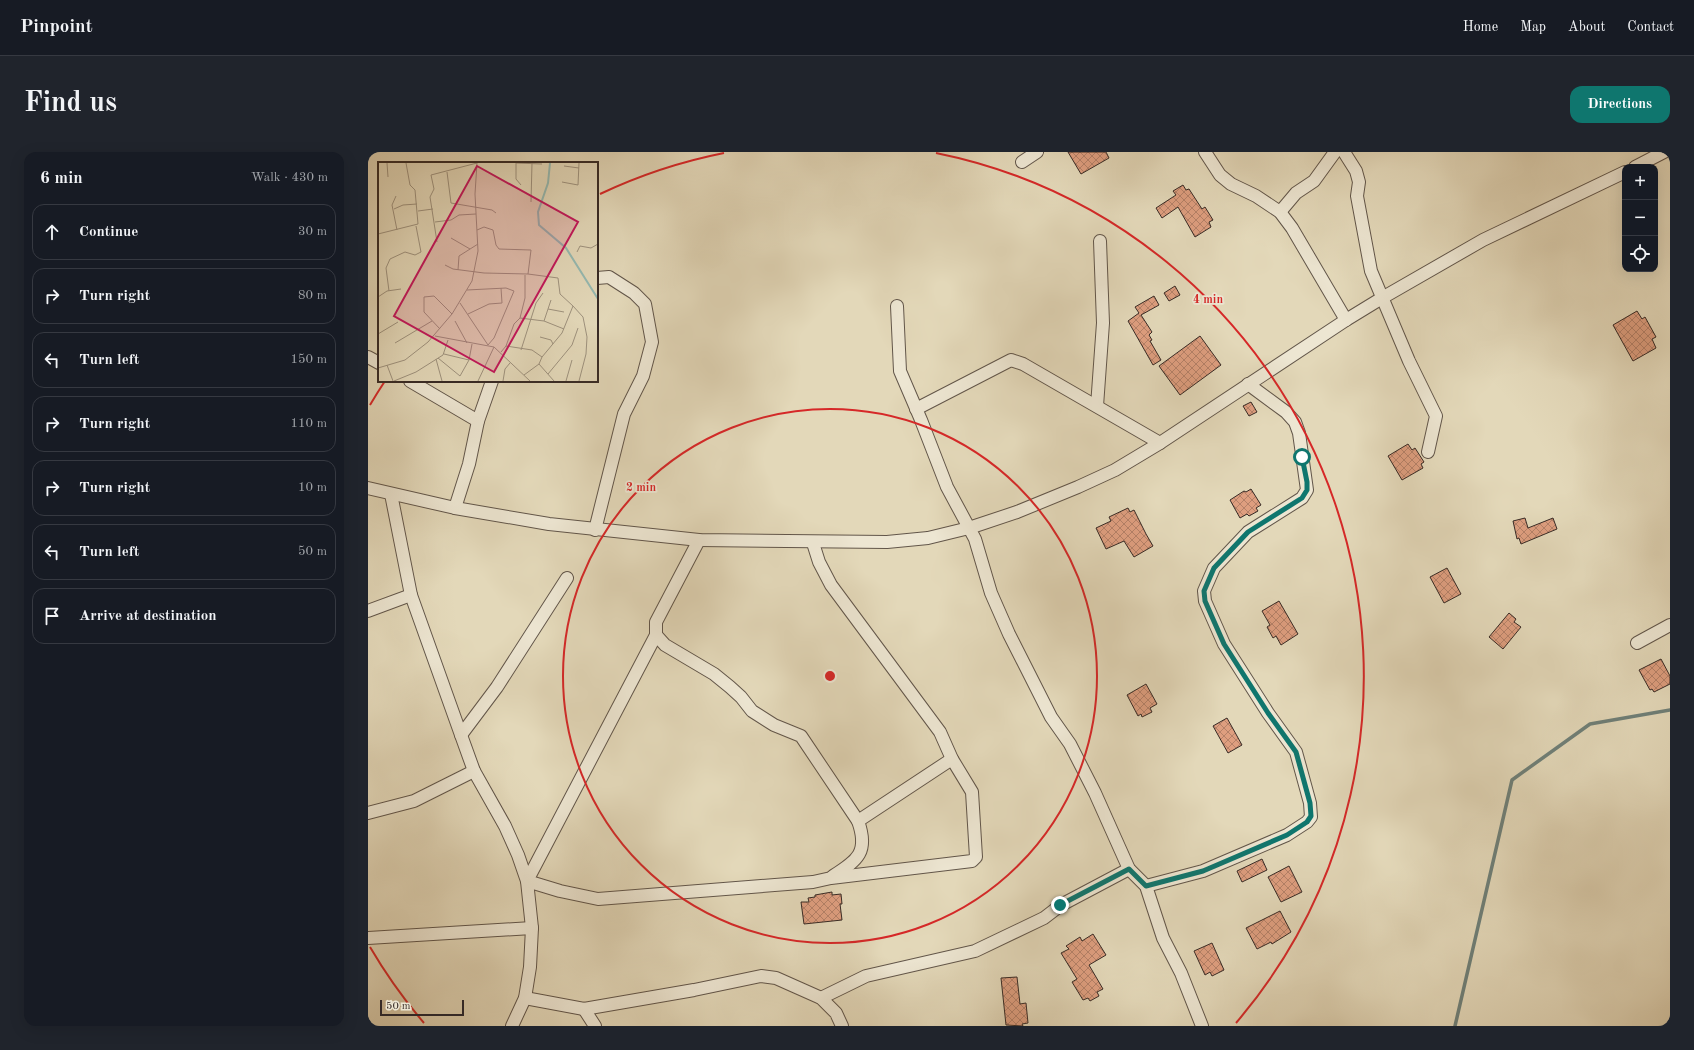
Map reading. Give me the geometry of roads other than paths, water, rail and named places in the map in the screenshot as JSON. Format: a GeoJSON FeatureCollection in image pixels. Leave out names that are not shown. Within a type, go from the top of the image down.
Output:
{"type":"FeatureCollection","features":[{"type":"Feature","properties":{"kind":"street"},"geometry":{"type":"LineString","coordinates":[[1022,162],[1037,152]]}},
{"type":"Feature","properties":{"kind":"street"},"geometry":{"type":"LineString","coordinates":[[1205,152],[1220,175],[1231,184],[1256,196],[1280,212],[1292,228],[1346,320]]}},
{"type":"Feature","properties":{"kind":"street"},"geometry":{"type":"LineString","coordinates":[[1280,212],[1296,194],[1314,181],[1335,152]]}},
{"type":"Feature","properties":{"kind":"street"},"geometry":{"type":"LineString","coordinates":[[1344,152],[1356,171],[1359,182],[1357,196],[1371,271],[1395,324],[1409,361],[1436,416],[1428,452]]}},
{"type":"Feature","properties":{"kind":"street"},"geometry":{"type":"LineString","coordinates":[[1641,164],[1664,152]]}},
{"type":"Feature","properties":{"kind":"street"},"geometry":{"type":"LineString","coordinates":[[368,488],[455,508],[549,524],[699,540],[813,543],[887,542],[928,538],[968,528],[1017,512],[1115,470],[1160,443],[1248,384],[1382,298],[1483,240],[1622,173]]}},
{"type":"Feature","properties":{"kind":"street"},"geometry":{"type":"LineString","coordinates":[[1097,406],[1103,323],[1100,240]]}},
{"type":"Feature","properties":{"kind":"street"},"geometry":{"type":"LineString","coordinates":[[595,530],[624,414],[643,376],[652,342],[645,304],[634,293],[609,277],[598,278]]}},
{"type":"Feature","properties":{"kind":"street"},"geometry":{"type":"LineString","coordinates":[[897,306],[900,371],[947,487],[968,528],[976,539],[991,593],[1009,634],[1051,717],[1070,744],[1129,869],[1146,886],[1163,938],[1181,973],[1202,1026]]}},
{"type":"Feature","properties":{"kind":"street"},"geometry":{"type":"LineString","coordinates":[[368,357],[378,362]]}},
{"type":"Feature","properties":{"kind":"street"},"geometry":{"type":"LineString","coordinates":[[916,408],[1011,360],[1023,364],[1160,443]]}},
{"type":"Feature","properties":{"kind":"street"},"geometry":{"type":"LineString","coordinates":[[412,382],[478,421]]}},
{"type":"Feature","properties":{"kind":"street"},"geometry":{"type":"LineString","coordinates":[[455,508],[468,464],[478,421],[492,382]]}},
{"type":"Feature","properties":{"kind":"street"},"geometry":{"type":"LineString","coordinates":[[1146,886],[1203,871],[1287,835],[1307,822],[1311,816],[1310,803],[1296,752],[1268,713],[1224,644],[1205,601],[1204,591],[1214,568],[1248,532],[1302,498],[1307,490],[1299,433],[1295,422],[1286,412],[1248,384]]}},
{"type":"Feature","properties":{"kind":"street"},"geometry":{"type":"LineString","coordinates":[[391,494],[412,595],[461,735],[474,771],[505,826],[518,855],[527,881],[532,928],[530,967],[525,998],[512,1026]]}},
{"type":"Feature","properties":{"kind":"street"},"geometry":{"type":"LineString","coordinates":[[527,881],[656,635],[656,622],[699,540]]}},
{"type":"Feature","properties":{"kind":"street"},"geometry":{"type":"LineString","coordinates":[[527,881],[560,891],[598,899],[813,882],[831,878],[972,861],[976,857],[972,792],[952,759],[940,732],[831,585],[819,562],[813,543]]}},
{"type":"Feature","properties":{"kind":"street"},"geometry":{"type":"LineString","coordinates":[[461,735],[497,687],[567,578]]}},
{"type":"Feature","properties":{"kind":"street"},"geometry":{"type":"LineString","coordinates":[[368,611],[412,595]]}},
{"type":"Feature","properties":{"kind":"street"},"geometry":{"type":"LineString","coordinates":[[1637,643],[1670,625]]}},
{"type":"Feature","properties":{"kind":"street"},"geometry":{"type":"LineString","coordinates":[[656,635],[665,645],[714,674],[741,697],[752,710],[774,725],[801,736],[858,822],[863,836],[862,847],[857,858],[831,878]]}},
{"type":"Feature","properties":{"kind":"street"},"geometry":{"type":"LineString","coordinates":[[858,822],[952,759]]}},
{"type":"Feature","properties":{"kind":"street"},"geometry":{"type":"LineString","coordinates":[[368,813],[414,802],[474,771]]}},
{"type":"Feature","properties":{"kind":"street"},"geometry":{"type":"LineString","coordinates":[[821,998],[866,976],[975,951],[1044,918],[1060,905],[1129,869]]}},
{"type":"Feature","properties":{"kind":"street"},"geometry":{"type":"LineString","coordinates":[[368,938],[532,928]]}},
{"type":"Feature","properties":{"kind":"street"},"geometry":{"type":"LineString","coordinates":[[525,998],[584,1009],[694,990],[761,976],[776,978],[821,998],[836,1013],[842,1026]]}},
{"type":"Feature","properties":{"kind":"street"},"geometry":{"type":"LineString","coordinates":[[584,1009],[594,1026]]}},
{"type":"Feature","properties":{"kind":"waterway"},"geometry":{"type":"LineString","coordinates":[[1455,1026],[1512,780],[1590,724],[1670,710]]}}]}
